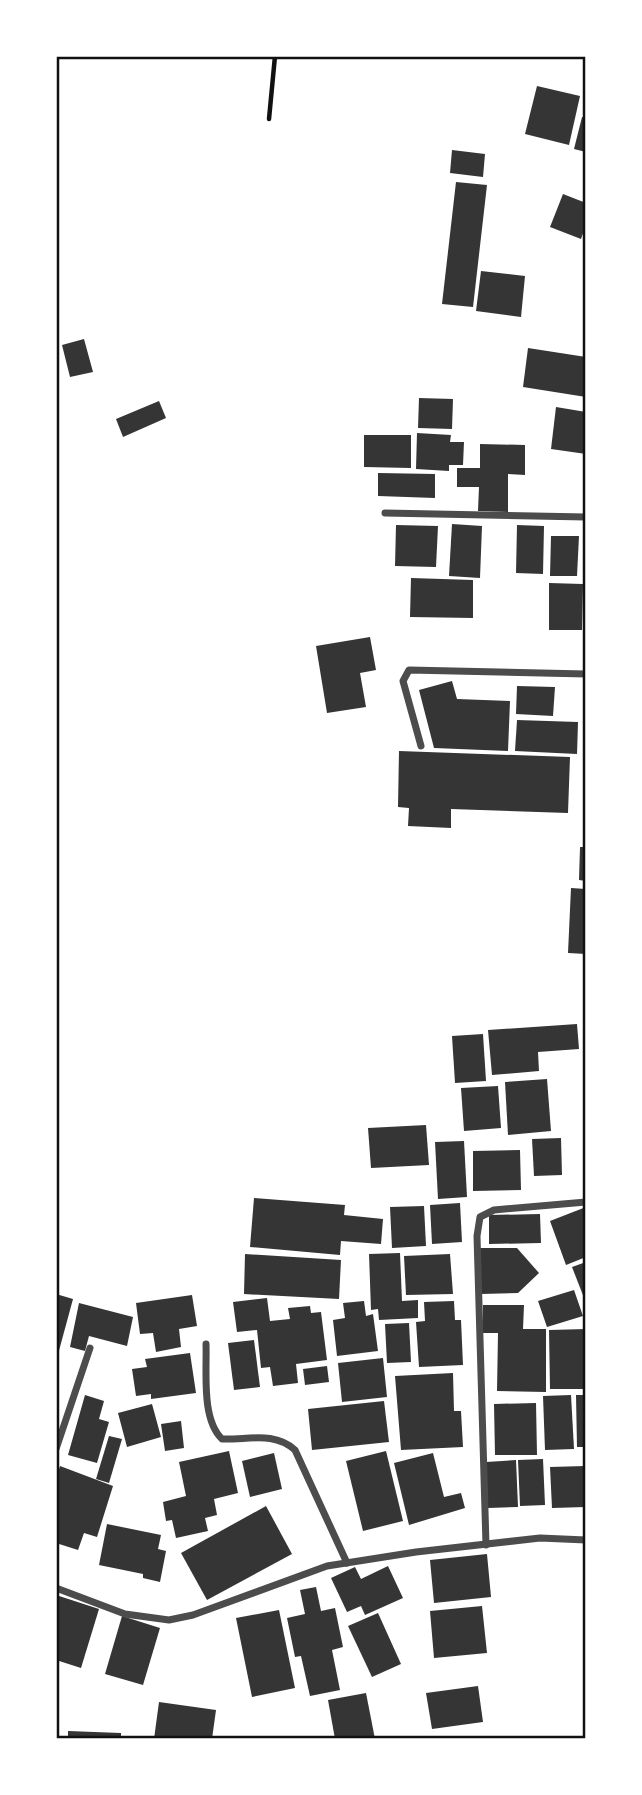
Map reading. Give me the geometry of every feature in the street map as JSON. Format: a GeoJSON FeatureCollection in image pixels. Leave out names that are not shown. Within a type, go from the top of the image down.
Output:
{"type":"FeatureCollection","features":[{"type":"Feature","properties":{"kind":"street"},"geometry":{"type":"LineString","coordinates":[[385,513],[586,517]]}},
{"type":"Feature","properties":{"kind":"street"},"geometry":{"type":"LineString","coordinates":[[421,746],[404,681],[409,670],[586,674]]}},
{"type":"Feature","properties":{"kind":"street"},"geometry":{"type":"LineString","coordinates":[[486,1545],[477,1236],[480,1217],[494,1210],[586,1202]]}},
{"type":"Feature","properties":{"kind":"street"},"geometry":{"type":"LineString","coordinates":[[206,1344],[211,1420],[216,1433],[222,1438],[274,1437],[285,1440],[295,1450],[347,1563]]}},
{"type":"Feature","properties":{"kind":"street"},"geometry":{"type":"LineString","coordinates":[[56,1449],[90,1349]]}},
{"type":"Feature","properties":{"kind":"street"},"geometry":{"type":"LineString","coordinates":[[56,1588],[125,1614],[169,1620],[193,1615],[327,1566],[540,1538],[586,1540]]}},
{"type":"Feature","properties":{"kind":"path"},"geometry":{"type":"LineString","coordinates":[[269,119],[275,56]]}},
{"type":"Feature","properties":{"kind":"building"},"geometry":{"type":"Polygon","coordinates":[[[537,86],[580,96],[569,145],[525,134],[537,86]]]}},
{"type":"Feature","properties":{"kind":"building"},"geometry":{"type":"Polygon","coordinates":[[[582,117],[586,117],[586,152],[574,149],[582,117]]]}},
{"type":"Feature","properties":{"kind":"building"},"geometry":{"type":"Polygon","coordinates":[[[452,150],[485,154],[483,177],[450,173],[452,150]]]}},
{"type":"Feature","properties":{"kind":"building"},"geometry":{"type":"Polygon","coordinates":[[[456,182],[487,185],[473,307],[442,304],[456,182]]]}},
{"type":"Feature","properties":{"kind":"building"},"geometry":{"type":"Polygon","coordinates":[[[563,194],[586,203],[586,225],[581,239],[550,227],[563,194]]]}},
{"type":"Feature","properties":{"kind":"building"},"geometry":{"type":"Polygon","coordinates":[[[481,271],[525,276],[521,317],[476,311],[481,271]]]}},
{"type":"Feature","properties":{"kind":"building"},"geometry":{"type":"Polygon","coordinates":[[[84,339],[93,372],[70,377],[62,345],[84,339]]]}},
{"type":"Feature","properties":{"kind":"building"},"geometry":{"type":"Polygon","coordinates":[[[528,348],[586,357],[586,397],[523,387],[528,348]]]}},
{"type":"Feature","properties":{"kind":"building"},"geometry":{"type":"Polygon","coordinates":[[[419,398],[453,399],[452,429],[418,428],[419,398]]]}},
{"type":"Feature","properties":{"kind":"building"},"geometry":{"type":"Polygon","coordinates":[[[159,401],[166,418],[123,437],[116,419],[159,401]]]}},
{"type":"Feature","properties":{"kind":"building"},"geometry":{"type":"Polygon","coordinates":[[[556,407],[586,412],[586,454],[551,449],[556,407]]]}},
{"type":"Feature","properties":{"kind":"building"},"geometry":{"type":"Polygon","coordinates":[[[417,433],[451,435],[450,442],[464,442],[463,465],[449,465],[449,471],[416,469],[417,433]]]}},
{"type":"Feature","properties":{"kind":"building"},"geometry":{"type":"Polygon","coordinates":[[[364,435],[411,435],[411,468],[364,467],[364,435]]]}},
{"type":"Feature","properties":{"kind":"building"},"geometry":{"type":"Polygon","coordinates":[[[480,444],[525,445],[525,475],[508,474],[508,512],[478,511],[479,487],[457,487],[457,468],[480,468],[480,444]]]}},
{"type":"Feature","properties":{"kind":"building"},"geometry":{"type":"Polygon","coordinates":[[[378,473],[435,474],[435,498],[378,496],[378,473]]]}},
{"type":"Feature","properties":{"kind":"building"},"geometry":{"type":"Polygon","coordinates":[[[452,524],[482,526],[480,578],[449,576],[452,524]]]}},
{"type":"Feature","properties":{"kind":"building"},"geometry":{"type":"Polygon","coordinates":[[[396,525],[438,526],[436,567],[395,566],[396,525]]]}},
{"type":"Feature","properties":{"kind":"building"},"geometry":{"type":"Polygon","coordinates":[[[517,525],[544,526],[543,574],[516,573],[517,525]]]}},
{"type":"Feature","properties":{"kind":"building"},"geometry":{"type":"Polygon","coordinates":[[[551,536],[579,536],[577,576],[550,576],[551,536]]]}},
{"type":"Feature","properties":{"kind":"building"},"geometry":{"type":"Polygon","coordinates":[[[411,578],[473,580],[473,618],[410,617],[411,578]]]}},
{"type":"Feature","properties":{"kind":"building"},"geometry":{"type":"Polygon","coordinates":[[[549,583],[583,584],[582,630],[549,630],[549,583]]]}},
{"type":"Feature","properties":{"kind":"building"},"geometry":{"type":"Polygon","coordinates":[[[370,637],[376,670],[360,673],[366,707],[327,713],[316,646],[370,637]]]}},
{"type":"Feature","properties":{"kind":"building"},"geometry":{"type":"Polygon","coordinates":[[[452,681],[457,699],[510,701],[508,751],[434,748],[419,690],[452,681]]]}},
{"type":"Feature","properties":{"kind":"building"},"geometry":{"type":"Polygon","coordinates":[[[517,686],[555,687],[553,716],[516,714],[517,686]]]}},
{"type":"Feature","properties":{"kind":"building"},"geometry":{"type":"Polygon","coordinates":[[[517,720],[578,722],[577,754],[515,751],[517,720]]]}},
{"type":"Feature","properties":{"kind":"building"},"geometry":{"type":"Polygon","coordinates":[[[399,751],[570,757],[568,813],[451,809],[451,828],[408,826],[409,808],[398,807],[399,751]]]}},
{"type":"Feature","properties":{"kind":"building"},"geometry":{"type":"Polygon","coordinates":[[[580,847],[586,847],[586,881],[579,880],[580,847]]]}},
{"type":"Feature","properties":{"kind":"building"},"geometry":{"type":"Polygon","coordinates":[[[571,888],[586,889],[586,954],[568,953],[571,888]]]}},
{"type":"Feature","properties":{"kind":"building"},"geometry":{"type":"Polygon","coordinates":[[[577,1024],[579,1049],[538,1052],[539,1071],[492,1075],[488,1030],[577,1024]]]}},
{"type":"Feature","properties":{"kind":"building"},"geometry":{"type":"Polygon","coordinates":[[[483,1034],[486,1081],[455,1083],[452,1036],[483,1034]]]}},
{"type":"Feature","properties":{"kind":"building"},"geometry":{"type":"Polygon","coordinates":[[[547,1079],[551,1131],[508,1135],[505,1082],[547,1079]]]}},
{"type":"Feature","properties":{"kind":"building"},"geometry":{"type":"Polygon","coordinates":[[[498,1086],[501,1128],[464,1131],[461,1088],[498,1086]]]}},
{"type":"Feature","properties":{"kind":"building"},"geometry":{"type":"Polygon","coordinates":[[[426,1125],[429,1165],[371,1168],[368,1128],[426,1125]]]}},
{"type":"Feature","properties":{"kind":"building"},"geometry":{"type":"Polygon","coordinates":[[[561,1138],[562,1175],[534,1176],[532,1139],[561,1138]]]}},
{"type":"Feature","properties":{"kind":"building"},"geometry":{"type":"Polygon","coordinates":[[[464,1141],[467,1197],[438,1199],[435,1142],[464,1141]]]}},
{"type":"Feature","properties":{"kind":"building"},"geometry":{"type":"Polygon","coordinates":[[[520,1150],[521,1190],[473,1191],[473,1151],[520,1150]]]}},
{"type":"Feature","properties":{"kind":"building"},"geometry":{"type":"Polygon","coordinates":[[[254,1198],[345,1205],[344,1215],[383,1219],[381,1244],[341,1241],[340,1255],[250,1247],[254,1198]]]}},
{"type":"Feature","properties":{"kind":"building"},"geometry":{"type":"Polygon","coordinates":[[[460,1203],[462,1242],[432,1244],[430,1205],[460,1203]]]}},
{"type":"Feature","properties":{"kind":"building"},"geometry":{"type":"Polygon","coordinates":[[[424,1206],[426,1246],[392,1248],[390,1207],[424,1206]]]}},
{"type":"Feature","properties":{"kind":"building"},"geometry":{"type":"Polygon","coordinates":[[[586,1207],[586,1257],[566,1265],[550,1221],[586,1207]]]}},
{"type":"Feature","properties":{"kind":"building"},"geometry":{"type":"Polygon","coordinates":[[[540,1214],[541,1243],[489,1244],[489,1215],[540,1214]]]}},
{"type":"Feature","properties":{"kind":"building"},"geometry":{"type":"Polygon","coordinates":[[[480,1248],[517,1248],[539,1273],[518,1293],[481,1294],[480,1248]]]}},
{"type":"Feature","properties":{"kind":"building"},"geometry":{"type":"Polygon","coordinates":[[[400,1253],[402,1301],[418,1300],[418,1318],[379,1320],[378,1309],[371,1310],[369,1254],[400,1253]]]}},
{"type":"Feature","properties":{"kind":"building"},"geometry":{"type":"Polygon","coordinates":[[[245,1254],[341,1260],[339,1299],[244,1294],[245,1254]]]}},
{"type":"Feature","properties":{"kind":"building"},"geometry":{"type":"Polygon","coordinates":[[[450,1254],[453,1294],[406,1295],[404,1256],[450,1254]]]}},
{"type":"Feature","properties":{"kind":"building"},"geometry":{"type":"Polygon","coordinates":[[[586,1262],[586,1303],[572,1267],[586,1262]]]}},
{"type":"Feature","properties":{"kind":"building"},"geometry":{"type":"Polygon","coordinates":[[[574,1290],[583,1316],[547,1327],[538,1301],[574,1290]]]}},
{"type":"Feature","properties":{"kind":"building"},"geometry":{"type":"Polygon","coordinates":[[[56,1294],[73,1299],[57,1358],[56,1358],[56,1294]]]}},
{"type":"Feature","properties":{"kind":"building"},"geometry":{"type":"Polygon","coordinates":[[[192,1295],[197,1326],[179,1329],[181,1347],[156,1352],[153,1333],[140,1334],[136,1303],[192,1295]]]}},
{"type":"Feature","properties":{"kind":"building"},"geometry":{"type":"Polygon","coordinates":[[[267,1298],[270,1321],[290,1319],[288,1308],[310,1306],[311,1313],[321,1312],[327,1360],[296,1364],[298,1383],[273,1386],[270,1367],[261,1368],[257,1330],[237,1332],[233,1302],[267,1298]]]}},
{"type":"Feature","properties":{"kind":"building"},"geometry":{"type":"Polygon","coordinates":[[[364,1301],[366,1316],[373,1314],[378,1351],[337,1356],[333,1320],[345,1318],[343,1303],[364,1301]]]}},
{"type":"Feature","properties":{"kind":"building"},"geometry":{"type":"Polygon","coordinates":[[[454,1301],[455,1320],[461,1320],[463,1365],[419,1367],[416,1322],[425,1321],[424,1302],[454,1301]]]}},
{"type":"Feature","properties":{"kind":"building"},"geometry":{"type":"Polygon","coordinates":[[[79,1303],[133,1317],[127,1346],[89,1336],[85,1351],[70,1347],[79,1303]]]}},
{"type":"Feature","properties":{"kind":"building"},"geometry":{"type":"Polygon","coordinates":[[[483,1305],[524,1305],[523,1329],[546,1329],[546,1392],[497,1391],[498,1333],[483,1333],[483,1305]]]}},
{"type":"Feature","properties":{"kind":"building"},"geometry":{"type":"Polygon","coordinates":[[[409,1323],[411,1362],[387,1363],[385,1324],[409,1323]]]}},
{"type":"Feature","properties":{"kind":"building"},"geometry":{"type":"Polygon","coordinates":[[[586,1329],[586,1389],[550,1389],[549,1330],[586,1329]]]}},
{"type":"Feature","properties":{"kind":"building"},"geometry":{"type":"Polygon","coordinates":[[[254,1340],[260,1387],[234,1390],[228,1343],[254,1340]]]}},
{"type":"Feature","properties":{"kind":"building"},"geometry":{"type":"Polygon","coordinates":[[[190,1353],[196,1393],[151,1399],[151,1394],[136,1396],[132,1369],[147,1367],[145,1359],[190,1353]]]}},
{"type":"Feature","properties":{"kind":"building"},"geometry":{"type":"Polygon","coordinates":[[[383,1358],[387,1397],[342,1402],[338,1363],[383,1358]]]}},
{"type":"Feature","properties":{"kind":"building"},"geometry":{"type":"Polygon","coordinates":[[[327,1366],[329,1382],[305,1385],[303,1369],[327,1366]]]}},
{"type":"Feature","properties":{"kind":"building"},"geometry":{"type":"Polygon","coordinates":[[[453,1373],[454,1411],[461,1411],[463,1447],[401,1450],[395,1376],[453,1373]]]}},
{"type":"Feature","properties":{"kind":"building"},"geometry":{"type":"Polygon","coordinates":[[[85,1395],[104,1401],[99,1419],[109,1422],[97,1463],[68,1455],[85,1395]]]}},
{"type":"Feature","properties":{"kind":"building"},"geometry":{"type":"Polygon","coordinates":[[[571,1395],[574,1449],[545,1450],[543,1396],[571,1395]]]}},
{"type":"Feature","properties":{"kind":"building"},"geometry":{"type":"Polygon","coordinates":[[[576,1395],[586,1395],[586,1447],[577,1447],[576,1395]]]}},
{"type":"Feature","properties":{"kind":"building"},"geometry":{"type":"Polygon","coordinates":[[[384,1401],[389,1442],[312,1450],[308,1409],[384,1401]]]}},
{"type":"Feature","properties":{"kind":"building"},"geometry":{"type":"Polygon","coordinates":[[[536,1403],[537,1455],[495,1455],[494,1404],[536,1403]]]}},
{"type":"Feature","properties":{"kind":"building"},"geometry":{"type":"Polygon","coordinates":[[[152,1404],[161,1437],[127,1447],[118,1413],[152,1404]]]}},
{"type":"Feature","properties":{"kind":"building"},"geometry":{"type":"Polygon","coordinates":[[[181,1421],[184,1448],[165,1451],[161,1424],[181,1421]]]}},
{"type":"Feature","properties":{"kind":"building"},"geometry":{"type":"Polygon","coordinates":[[[109,1436],[122,1439],[109,1483],[96,1479],[109,1436]]]}},
{"type":"Feature","properties":{"kind":"building"},"geometry":{"type":"Polygon","coordinates":[[[229,1451],[238,1493],[214,1499],[217,1515],[205,1518],[208,1531],[176,1538],[172,1520],[166,1521],[163,1502],[186,1496],[179,1462],[229,1451]]]}},
{"type":"Feature","properties":{"kind":"building"},"geometry":{"type":"Polygon","coordinates":[[[386,1451],[403,1521],[363,1531],[346,1461],[386,1451]]]}},
{"type":"Feature","properties":{"kind":"building"},"geometry":{"type":"Polygon","coordinates":[[[274,1453],[282,1489],[250,1497],[242,1461],[274,1453]]]}},
{"type":"Feature","properties":{"kind":"building"},"geometry":{"type":"Polygon","coordinates":[[[433,1453],[444,1497],[461,1493],[465,1508],[409,1525],[394,1463],[433,1453]]]}},
{"type":"Feature","properties":{"kind":"building"},"geometry":{"type":"Polygon","coordinates":[[[543,1459],[545,1505],[520,1506],[518,1460],[543,1459]]]}},
{"type":"Feature","properties":{"kind":"building"},"geometry":{"type":"Polygon","coordinates":[[[516,1460],[518,1507],[488,1508],[486,1462],[516,1460]]]}},
{"type":"Feature","properties":{"kind":"building"},"geometry":{"type":"Polygon","coordinates":[[[60,1466],[113,1486],[97,1537],[84,1533],[78,1550],[56,1543],[59,1529],[56,1528],[56,1479],[60,1466]]]}},
{"type":"Feature","properties":{"kind":"building"},"geometry":{"type":"Polygon","coordinates":[[[585,1466],[586,1507],[552,1508],[550,1467],[585,1466]]]}},
{"type":"Feature","properties":{"kind":"building"},"geometry":{"type":"Polygon","coordinates":[[[266,1506],[292,1554],[207,1600],[181,1553],[266,1506]]]}},
{"type":"Feature","properties":{"kind":"building"},"geometry":{"type":"Polygon","coordinates":[[[107,1524],[161,1535],[158,1549],[166,1551],[160,1582],[143,1578],[143,1574],[99,1565],[107,1524]]]}},
{"type":"Feature","properties":{"kind":"building"},"geometry":{"type":"Polygon","coordinates":[[[487,1554],[491,1597],[434,1603],[430,1560],[487,1554]]]}},
{"type":"Feature","properties":{"kind":"building"},"geometry":{"type":"Polygon","coordinates":[[[388,1566],[403,1598],[365,1615],[361,1606],[347,1612],[331,1578],[355,1567],[361,1579],[388,1566]]]}},
{"type":"Feature","properties":{"kind":"building"},"geometry":{"type":"Polygon","coordinates":[[[316,1587],[321,1611],[335,1608],[343,1647],[332,1650],[340,1690],[310,1696],[301,1656],[295,1657],[287,1618],[305,1614],[300,1590],[316,1587]]]}},
{"type":"Feature","properties":{"kind":"building"},"geometry":{"type":"Polygon","coordinates":[[[56,1595],[99,1609],[81,1668],[56,1660],[56,1595]]]}},
{"type":"Feature","properties":{"kind":"building"},"geometry":{"type":"Polygon","coordinates":[[[482,1606],[487,1653],[434,1658],[430,1611],[482,1606]]]}},
{"type":"Feature","properties":{"kind":"building"},"geometry":{"type":"Polygon","coordinates":[[[279,1610],[295,1688],[252,1697],[236,1618],[279,1610]]]}},
{"type":"Feature","properties":{"kind":"building"},"geometry":{"type":"Polygon","coordinates":[[[378,1613],[401,1664],[372,1677],[348,1626],[378,1613]]]}},
{"type":"Feature","properties":{"kind":"building"},"geometry":{"type":"Polygon","coordinates":[[[122,1616],[160,1628],[143,1685],[105,1674],[122,1616]]]}},
{"type":"Feature","properties":{"kind":"building"},"geometry":{"type":"Polygon","coordinates":[[[478,1686],[483,1722],[432,1729],[426,1693],[478,1686]]]}},
{"type":"Feature","properties":{"kind":"building"},"geometry":{"type":"Polygon","coordinates":[[[366,1693],[375,1739],[335,1739],[328,1700],[366,1693]]]}},
{"type":"Feature","properties":{"kind":"building"},"geometry":{"type":"Polygon","coordinates":[[[159,1702],[216,1710],[212,1739],[154,1739],[159,1702]]]}},
{"type":"Feature","properties":{"kind":"building"},"geometry":{"type":"Polygon","coordinates":[[[68,1731],[121,1733],[121,1739],[68,1739],[68,1731]]]}}]}
